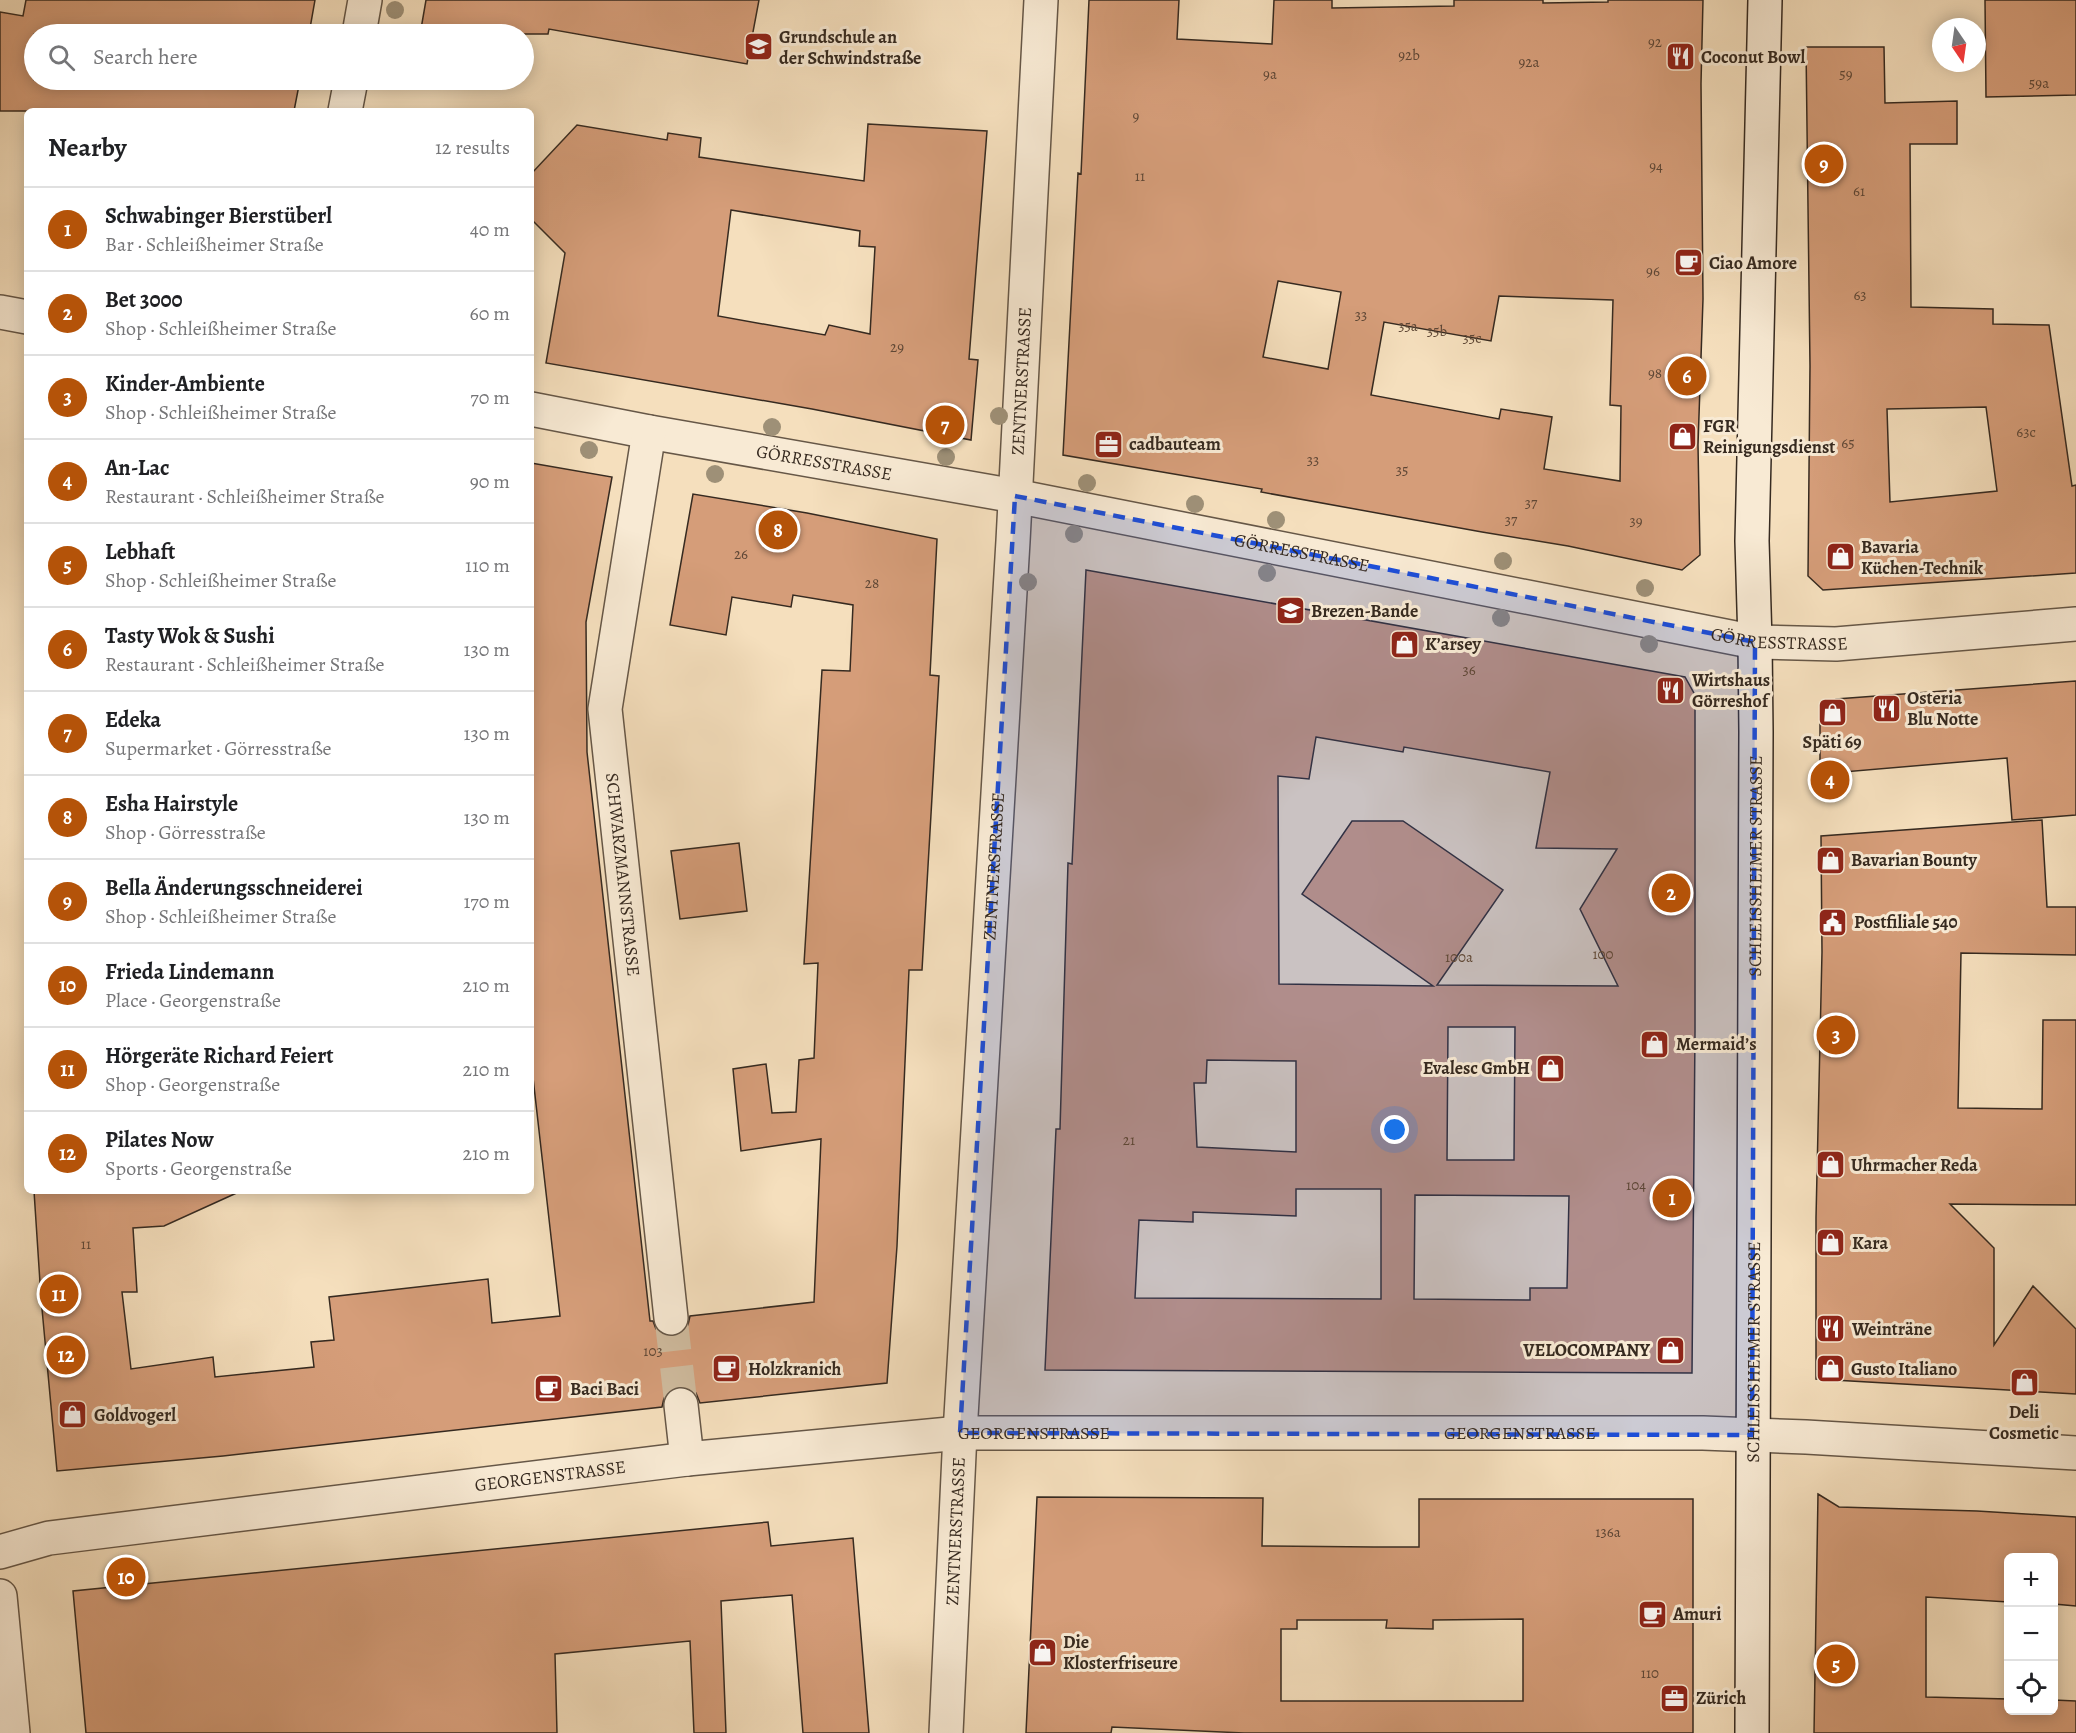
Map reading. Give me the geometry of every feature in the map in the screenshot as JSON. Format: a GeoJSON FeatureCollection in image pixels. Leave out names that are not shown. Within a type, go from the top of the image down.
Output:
{"type":"FeatureCollection","features":[{"type":"Feature","properties":{"kind":"street"},"geometry":{"type":"LineString","coordinates":[[360,24],[364,0]]}},
{"type":"Feature","properties":{"kind":"street","name":"ZENTNERSTRASSE"},"geometry":{"type":"LineString","coordinates":[[946,1733],[960,1433],[1015,496],[1041,0]]}},
{"type":"Feature","properties":{"kind":"street","name":"SCHLEISSHEIMER STRASSE"},"geometry":{"type":"LineString","coordinates":[[1752,1733],[1755,642],[1752,541],[1764,0]]}},
{"type":"Feature","properties":{"kind":"street"},"geometry":{"type":"LineString","coordinates":[[346,108],[349,90]]}},
{"type":"Feature","properties":{"kind":"street"},"geometry":{"type":"LineString","coordinates":[[0,312],[24,316]]}},
{"type":"Feature","properties":{"kind":"street","name":"GÖRRESSTRASSE"},"geometry":{"type":"LineString","coordinates":[[534,410],[1015,496],[1755,642],[1836,644],[2076,624]]}},
{"type":"Feature","properties":{"kind":"street","name":"SCHWARZMANNSTRASSE"},"geometry":{"type":"LineString","coordinates":[[649,432],[605,709],[671,1318]]}},
{"type":"Feature","properties":{"kind":"street"},"geometry":{"type":"LineString","coordinates":[[681,1405],[687,1459]]}},
{"type":"Feature","properties":{"kind":"street","name":"GEORGENSTRASSE"},"geometry":{"type":"LineString","coordinates":[[0,1552],[49,1538],[687,1459],[960,1433],[1703,1433],[2076,1453]]}},
{"type":"Feature","properties":{"kind":"street"},"geometry":{"type":"LineString","coordinates":[[0,1596],[13,1733]]}},
{"type":"Feature","properties":{"kind":"highlighted area"},"geometry":{"type":"Polygon","coordinates":[[[1015,496],[1755,642],[1752,1435],[960,1433],[1015,496]]]}},
{"type":"Feature","properties":{"kind":"building"},"geometry":{"type":"Polygon","coordinates":[[[26,0],[315,0],[311,24],[24,24],[24,90],[298,90],[295,108],[24,108],[24,111],[0,111],[0,12],[23,16],[26,0]]]}},
{"type":"Feature","properties":{"kind":"building"},"geometry":{"type":"Polygon","coordinates":[[[426,0],[759,0],[747,64],[549,29],[548,34],[534,34],[534,24],[422,24],[426,0]]]}},
{"type":"Feature","properties":{"kind":"building"},"geometry":{"type":"Polygon","coordinates":[[[1089,0],[1179,0],[1177,39],[1272,44],[1274,0],[1332,0],[1332,8],[1454,6],[1454,0],[1543,0],[1543,3],[1703,0],[1701,84],[1703,299],[1698,445],[1700,555],[1682,570],[1568,546],[1261,492],[1262,489],[1063,455],[1078,173],[1081,174],[1089,0]],[[1278,281],[1263,357],[1328,369],[1341,292],[1278,281]],[[1499,296],[1491,341],[1384,322],[1371,395],[1499,419],[1501,409],[1552,417],[1544,469],[1620,481],[1621,406],[1610,405],[1613,300],[1499,296]]]}},
{"type":"Feature","properties":{"kind":"building"},"geometry":{"type":"Polygon","coordinates":[[[1985,0],[2076,0],[2076,95],[1986,97],[1985,0]]]}},
{"type":"Feature","properties":{"kind":"building"},"geometry":{"type":"Polygon","coordinates":[[[1806,47],[1884,47],[1885,103],[1957,101],[1957,144],[1910,144],[1911,307],[1993,309],[1993,324],[2049,325],[2072,486],[2076,485],[2076,573],[1823,590],[1808,576],[1810,366],[1806,47]],[[1986,407],[1887,409],[1890,502],[1997,491],[1986,407]]]}},
{"type":"Feature","properties":{"kind":"building"},"geometry":{"type":"Polygon","coordinates":[[[868,124],[987,131],[969,359],[978,360],[971,440],[812,409],[546,363],[565,253],[534,222],[534,171],[577,125],[667,140],[668,133],[701,138],[699,157],[864,181],[868,124]],[[731,210],[718,316],[825,335],[829,325],[870,334],[875,247],[859,246],[860,231],[731,210]]]}},
{"type":"Feature","properties":{"kind":"building"},"geometry":{"type":"Polygon","coordinates":[[[534,464],[612,477],[586,622],[587,752],[650,1321],[653,1321],[656,1329],[664,1335],[674,1336],[682,1333],[688,1325],[690,1316],[814,1302],[821,1139],[741,1151],[733,1069],[766,1064],[772,1113],[796,1112],[799,1060],[814,1058],[818,963],[804,964],[822,670],[850,671],[853,605],[793,595],[791,607],[732,597],[726,635],[670,625],[693,494],[807,513],[937,539],[930,675],[939,676],[922,970],[909,970],[897,1246],[887,1383],[700,1403],[696,1393],[680,1386],[669,1390],[662,1407],[223,1456],[57,1471],[34,1194],[234,1194],[164,1226],[133,1228],[137,1292],[122,1292],[131,1369],[213,1357],[215,1377],[314,1367],[311,1342],[334,1340],[329,1297],[488,1279],[492,1323],[560,1316],[534,1086],[534,464]]]}},
{"type":"Feature","properties":{"kind":"building"},"geometry":{"type":"Polygon","coordinates":[[[1086,570],[1685,677],[1695,695],[1692,1373],[1045,1370],[1056,1129],[1060,1129],[1068,863],[1072,864],[1086,570]],[[1316,737],[1309,779],[1278,776],[1279,984],[1433,986],[1302,894],[1352,821],[1403,821],[1503,890],[1437,985],[1618,986],[1580,909],[1617,849],[1536,848],[1550,772],[1404,747],[1403,752],[1316,737]],[[1448,1027],[1447,1160],[1514,1160],[1515,1027],[1448,1027]],[[1207,1060],[1206,1083],[1194,1083],[1197,1147],[1296,1152],[1296,1061],[1207,1060]],[[1296,1189],[1296,1216],[1193,1212],[1193,1222],[1139,1220],[1135,1298],[1381,1299],[1381,1189],[1296,1189]],[[1415,1195],[1414,1299],[1530,1300],[1530,1288],[1567,1288],[1569,1196],[1415,1195]]]}},
{"type":"Feature","properties":{"kind":"building"},"geometry":{"type":"Polygon","coordinates":[[[2076,681],[2076,815],[2012,820],[2007,758],[1820,774],[1820,712],[1836,699],[2076,681]]]}},
{"type":"Feature","properties":{"kind":"building"},"geometry":{"type":"Polygon","coordinates":[[[2042,820],[2047,907],[2076,907],[2076,955],[1961,953],[1958,1108],[2042,1109],[2043,1020],[2076,1020],[2076,1205],[1950,1204],[1994,1248],[1994,1345],[2033,1286],[2076,1329],[2076,1394],[1816,1379],[1816,1218],[1822,952],[1821,836],[2042,820]]]}},
{"type":"Feature","properties":{"kind":"building"},"geometry":{"type":"Polygon","coordinates":[[[739,843],[747,911],[680,919],[671,851],[739,843]]]}},
{"type":"Feature","properties":{"kind":"building"},"geometry":{"type":"Polygon","coordinates":[[[1818,1494],[1839,1507],[1977,1511],[2076,1517],[2076,1606],[2058,1604],[2058,1553],[2004,1553],[2004,1602],[1926,1597],[1926,1697],[2004,1699],[2004,1715],[2058,1715],[2058,1700],[2076,1701],[2076,1733],[1814,1733],[1818,1494]]]}},
{"type":"Feature","properties":{"kind":"building"},"geometry":{"type":"Polygon","coordinates":[[[1037,1497],[1263,1498],[1262,1546],[1374,1547],[1419,1547],[1419,1499],[1693,1499],[1693,1733],[1244,1733],[1112,1727],[1111,1733],[1026,1733],[1037,1497]],[[1523,1619],[1433,1620],[1433,1629],[1386,1628],[1387,1620],[1297,1620],[1297,1629],[1281,1629],[1281,1701],[1523,1701],[1523,1619]]]}},
{"type":"Feature","properties":{"kind":"building"},"geometry":{"type":"Polygon","coordinates":[[[768,1522],[771,1546],[853,1538],[869,1733],[803,1733],[792,1595],[721,1601],[726,1733],[694,1733],[690,1641],[555,1654],[557,1733],[86,1733],[73,1591],[768,1522]]]}},
{"type":"Feature","properties":{"kind":"tunnel"},"geometry":{"type":"LineString","coordinates":[[671,1318],[681,1405]]}},
{"type":"Feature","properties":{"kind":"place","name":"Grundschule an der Schwindstraße"},"geometry":{"type":"Point","coordinates":[758,47]}},
{"type":"Feature","properties":{"kind":"place","name":"Coconut Bowl"},"geometry":{"type":"Point","coordinates":[1680,57]}},
{"type":"Feature","properties":{"kind":"place","name":"Bella Änderungsschneiderei"},"geometry":{"type":"Point","coordinates":[1824,164]}},
{"type":"Feature","properties":{"kind":"place","name":"Ciao Amore"},"geometry":{"type":"Point","coordinates":[1688,263]}},
{"type":"Feature","properties":{"kind":"place","name":"Tasty Wok & Sushi"},"geometry":{"type":"Point","coordinates":[1687,376]}},
{"type":"Feature","properties":{"kind":"place","name":"Edeka"},"geometry":{"type":"Point","coordinates":[945,425]}},
{"type":"Feature","properties":{"kind":"place","name":"FGR Reinigungsdienst"},"geometry":{"type":"Point","coordinates":[1682,436]}},
{"type":"Feature","properties":{"kind":"place","name":"cadbauteam"},"geometry":{"type":"Point","coordinates":[1108,444]}},
{"type":"Feature","properties":{"kind":"place","name":"Esha Hairstyle"},"geometry":{"type":"Point","coordinates":[778,530]}},
{"type":"Feature","properties":{"kind":"place","name":"Bavaria Küchen-Technik"},"geometry":{"type":"Point","coordinates":[1840,557]}},
{"type":"Feature","properties":{"kind":"place","name":"Brezen-Bande"},"geometry":{"type":"Point","coordinates":[1290,611]}},
{"type":"Feature","properties":{"kind":"place","name":"K’arsey"},"geometry":{"type":"Point","coordinates":[1404,644]}},
{"type":"Feature","properties":{"kind":"place","name":"Wirtshaus Görreshof"},"geometry":{"type":"Point","coordinates":[1671,690]}},
{"type":"Feature","properties":{"kind":"place","name":"Osteria Blu Notte"},"geometry":{"type":"Point","coordinates":[1886,708]}},
{"type":"Feature","properties":{"kind":"place","name":"Späti 69"},"geometry":{"type":"Point","coordinates":[1832,713]}},
{"type":"Feature","properties":{"kind":"place","name":"An-Lac"},"geometry":{"type":"Point","coordinates":[1830,780]}},
{"type":"Feature","properties":{"kind":"place","name":"Bavarian Bounty"},"geometry":{"type":"Point","coordinates":[1830,860]}},
{"type":"Feature","properties":{"kind":"place","name":"Bet 3000"},"geometry":{"type":"Point","coordinates":[1671,893]}},
{"type":"Feature","properties":{"kind":"place","name":"Postfiliale 540"},"geometry":{"type":"Point","coordinates":[1833,922]}},
{"type":"Feature","properties":{"kind":"place","name":"Kinder-Ambiente"},"geometry":{"type":"Point","coordinates":[1836,1035]}},
{"type":"Feature","properties":{"kind":"place","name":"Mermaid’s"},"geometry":{"type":"Point","coordinates":[1655,1044]}},
{"type":"Feature","properties":{"kind":"place","name":"Evalesc GmbH"},"geometry":{"type":"Point","coordinates":[1551,1068]}},
{"type":"Feature","properties":{"kind":"place","name":"Uhrmacher Reda"},"geometry":{"type":"Point","coordinates":[1830,1165]}},
{"type":"Feature","properties":{"kind":"place","name":"Schwabinger Bierstüberl"},"geometry":{"type":"Point","coordinates":[1672,1198]}},
{"type":"Feature","properties":{"kind":"place","name":"Kara"},"geometry":{"type":"Point","coordinates":[1831,1243]}},
{"type":"Feature","properties":{"kind":"place","name":"Hörgeräte Richard Feiert"},"geometry":{"type":"Point","coordinates":[59,1294]}},
{"type":"Feature","properties":{"kind":"place","name":"Weinträne"},"geometry":{"type":"Point","coordinates":[1831,1329]}},
{"type":"Feature","properties":{"kind":"place","name":"VELOCOMPANY"},"geometry":{"type":"Point","coordinates":[1671,1350]}},
{"type":"Feature","properties":{"kind":"place","name":"Pilates Now"},"geometry":{"type":"Point","coordinates":[66,1355]}},
{"type":"Feature","properties":{"kind":"place","name":"Holzkranich"},"geometry":{"type":"Point","coordinates":[727,1369]}},
{"type":"Feature","properties":{"kind":"place","name":"Gusto Italiano"},"geometry":{"type":"Point","coordinates":[1830,1369]}},
{"type":"Feature","properties":{"kind":"place","name":"Deli Cosmetic"},"geometry":{"type":"Point","coordinates":[2024,1383]}},
{"type":"Feature","properties":{"kind":"place","name":"Baci Baci"},"geometry":{"type":"Point","coordinates":[549,1389]}},
{"type":"Feature","properties":{"kind":"place","name":"Goldvogerl"},"geometry":{"type":"Point","coordinates":[73,1415]}},
{"type":"Feature","properties":{"kind":"place","name":"Frieda Lindemann"},"geometry":{"type":"Point","coordinates":[126,1577]}},
{"type":"Feature","properties":{"kind":"place","name":"Amuri"},"geometry":{"type":"Point","coordinates":[1652,1614]}},
{"type":"Feature","properties":{"kind":"place","name":"Die Klosterfriseure"},"geometry":{"type":"Point","coordinates":[1042,1652]}},
{"type":"Feature","properties":{"kind":"place","name":"Lebhaft"},"geometry":{"type":"Point","coordinates":[1836,1664]}},
{"type":"Feature","properties":{"kind":"place","name":"Zürich"},"geometry":{"type":"Point","coordinates":[1675,1698]}}]}
